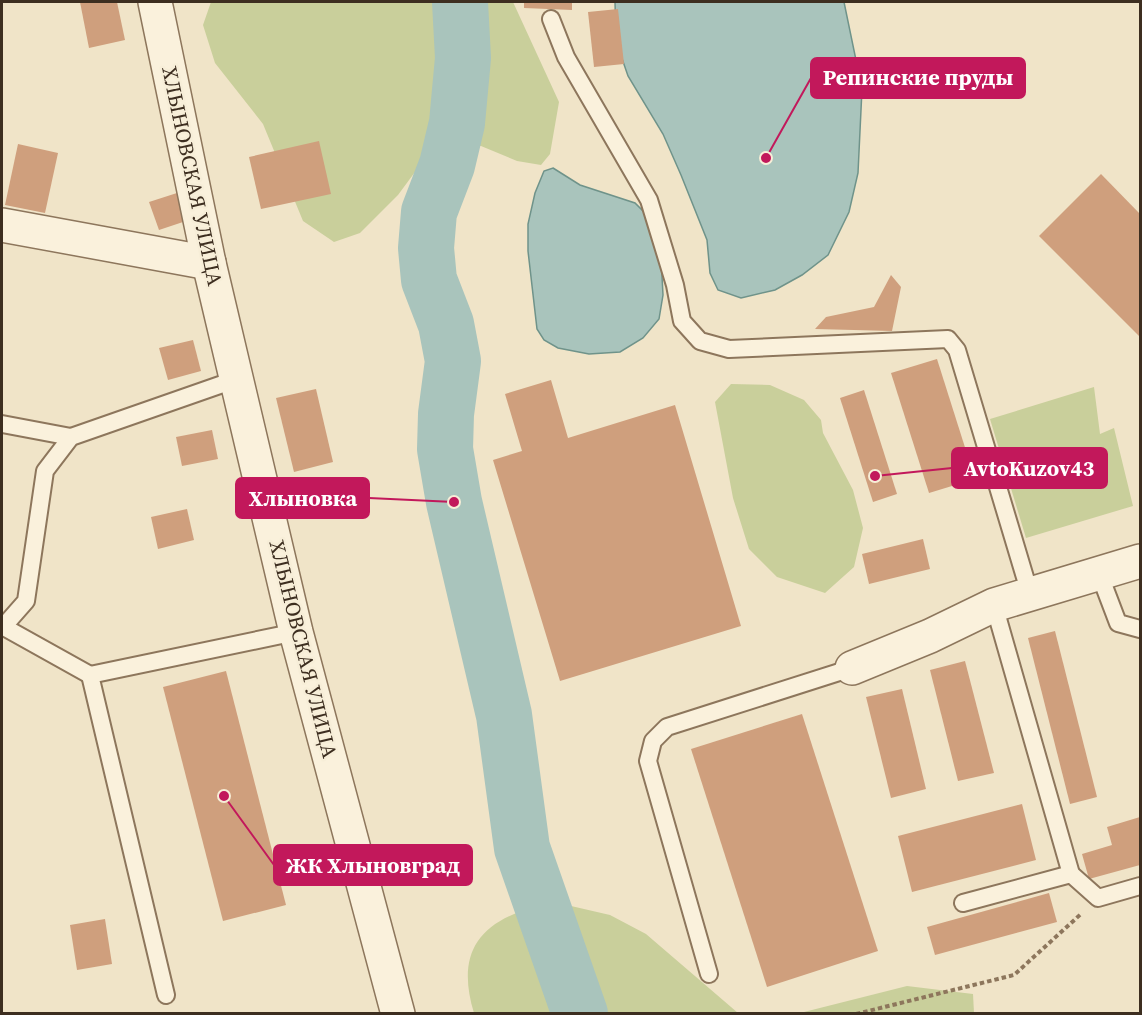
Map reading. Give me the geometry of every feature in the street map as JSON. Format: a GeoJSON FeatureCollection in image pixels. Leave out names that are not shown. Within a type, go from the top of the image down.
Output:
{"type":"FeatureCollection","features":[{"type":"Feature","properties":{"kind":"street","name":"ХЛЫНОВСКАЯ УЛИЦА"},"geometry":{"type":"LineString","coordinates":[[155,2],[209,263],[296,632],[398,1014]]}},
{"type":"Feature","properties":{"kind":"street"},"geometry":{"type":"LineString","coordinates":[[2,225],[209,263]]}},
{"type":"Feature","properties":{"kind":"street"},"geometry":{"type":"LineString","coordinates":[[852,668],[930,636],[994,605],[1140,561]]}},
{"type":"Feature","properties":{"kind":"lane"},"geometry":{"type":"LineString","coordinates":[[551,19],[566,57],[649,200],[675,285],[682,321],[700,341],[729,349],[948,339],[957,350],[1030,594]]}},
{"type":"Feature","properties":{"kind":"lane"},"geometry":{"type":"LineString","coordinates":[[2,424],[70,437],[237,379]]}},
{"type":"Feature","properties":{"kind":"lane"},"geometry":{"type":"LineString","coordinates":[[70,437],[45,471],[26,601],[3,626],[90,675],[296,632]]}},
{"type":"Feature","properties":{"kind":"lane"},"geometry":{"type":"LineString","coordinates":[[1099,573],[1118,623],[1140,628]]}},
{"type":"Feature","properties":{"kind":"lane"},"geometry":{"type":"LineString","coordinates":[[994,605],[1071,874],[1098,898],[1140,886]]}},
{"type":"Feature","properties":{"kind":"lane"},"geometry":{"type":"LineString","coordinates":[[710,974],[648,761],[653,741],[667,727],[852,668]]}},
{"type":"Feature","properties":{"kind":"lane"},"geometry":{"type":"LineString","coordinates":[[90,675],[166,995]]}},
{"type":"Feature","properties":{"kind":"lane"},"geometry":{"type":"LineString","coordinates":[[963,903],[1071,874]]}},
{"type":"Feature","properties":{"kind":"path"},"geometry":{"type":"LineString","coordinates":[[856,1014],[1014,975],[1098,898]]}},
{"type":"Feature","properties":{"kind":"green space"},"geometry":{"type":"Polygon","coordinates":[[[211,2],[513,2],[559,102],[550,154],[541,165],[517,161],[481,146],[440,146],[429,153],[398,195],[360,233],[334,242],[303,221],[263,124],[215,63],[203,25],[211,2]]]}},
{"type":"Feature","properties":{"kind":"green space"},"geometry":{"type":"Polygon","coordinates":[[[731,384],[770,385],[804,400],[821,420],[823,433],[853,490],[863,528],[854,567],[825,593],[777,577],[749,549],[733,498],[715,402],[731,384]]]}},
{"type":"Feature","properties":{"kind":"green space"},"geometry":{"type":"Polygon","coordinates":[[[1094,387],[1100,434],[1114,428],[1133,506],[1026,538],[990,419],[1094,387]]]}},
{"type":"Feature","properties":{"kind":"green space"},"geometry":{"type":"Polygon","coordinates":[[[558,903],[610,915],[646,934],[738,1013],[474,1013],[468,979],[469,964],[480,938],[504,919],[526,910],[558,903]]]}},
{"type":"Feature","properties":{"kind":"green space"},"geometry":{"type":"Polygon","coordinates":[[[907,986],[973,994],[974,1013],[800,1013],[907,986]]]}},
{"type":"Feature","properties":{"kind":"water"},"geometry":{"type":"Polygon","coordinates":[[[615,2],[844,2],[862,89],[858,173],[849,212],[828,255],[802,275],[775,290],[741,298],[718,290],[710,273],[707,240],[681,175],[663,134],[628,76],[616,41],[615,2]]]}},
{"type":"Feature","properties":{"kind":"water"},"geometry":{"type":"Polygon","coordinates":[[[553,168],[580,185],[635,203],[649,217],[661,258],[663,295],[659,319],[643,338],[620,352],[589,354],[558,348],[544,340],[537,329],[528,251],[528,224],[535,193],[544,171],[553,168]]]}},
{"type":"Feature","properties":{"kind":"building"},"geometry":{"type":"Polygon","coordinates":[[[80,2],[117,2],[125,40],[89,48],[80,2]]]}},
{"type":"Feature","properties":{"kind":"building"},"geometry":{"type":"Polygon","coordinates":[[[524,2],[572,2],[572,10],[524,8],[524,2]]]}},
{"type":"Feature","properties":{"kind":"building"},"geometry":{"type":"Polygon","coordinates":[[[618,9],[624,64],[594,67],[588,12],[618,9]]]}},
{"type":"Feature","properties":{"kind":"building"},"geometry":{"type":"Polygon","coordinates":[[[319,141],[331,194],[261,209],[249,157],[319,141]]]}},
{"type":"Feature","properties":{"kind":"building"},"geometry":{"type":"Polygon","coordinates":[[[18,144],[58,153],[45,213],[5,205],[18,144]]]}},
{"type":"Feature","properties":{"kind":"building"},"geometry":{"type":"Polygon","coordinates":[[[1101,174],[1140,214],[1140,337],[1039,236],[1101,174]]]}},
{"type":"Feature","properties":{"kind":"building"},"geometry":{"type":"Polygon","coordinates":[[[177,193],[186,221],[159,230],[149,202],[177,193]]]}},
{"type":"Feature","properties":{"kind":"building"},"geometry":{"type":"Polygon","coordinates":[[[891,275],[901,287],[892,331],[815,329],[826,317],[874,307],[891,275]]]}},
{"type":"Feature","properties":{"kind":"building"},"geometry":{"type":"Polygon","coordinates":[[[193,340],[201,371],[168,380],[159,348],[193,340]]]}},
{"type":"Feature","properties":{"kind":"building"},"geometry":{"type":"Polygon","coordinates":[[[937,359],[975,479],[929,493],[891,373],[937,359]]]}},
{"type":"Feature","properties":{"kind":"building"},"geometry":{"type":"Polygon","coordinates":[[[551,380],[568,438],[675,405],[741,626],[560,681],[493,460],[522,451],[505,394],[551,380]]]}},
{"type":"Feature","properties":{"kind":"building"},"geometry":{"type":"Polygon","coordinates":[[[316,389],[333,462],[294,472],[276,398],[316,389]]]}},
{"type":"Feature","properties":{"kind":"building"},"geometry":{"type":"Polygon","coordinates":[[[864,390],[897,494],[873,502],[840,398],[864,390]]]}},
{"type":"Feature","properties":{"kind":"building"},"geometry":{"type":"Polygon","coordinates":[[[212,430],[218,459],[182,466],[176,437],[212,430]]]}},
{"type":"Feature","properties":{"kind":"building"},"geometry":{"type":"Polygon","coordinates":[[[187,509],[194,540],[158,549],[151,517],[187,509]]]}},
{"type":"Feature","properties":{"kind":"building"},"geometry":{"type":"Polygon","coordinates":[[[923,539],[930,569],[869,584],[862,554],[923,539]]]}},
{"type":"Feature","properties":{"kind":"building"},"geometry":{"type":"Polygon","coordinates":[[[1055,631],[1097,797],[1070,804],[1028,638],[1055,631]]]}},
{"type":"Feature","properties":{"kind":"building"},"geometry":{"type":"Polygon","coordinates":[[[965,661],[994,773],[958,781],[930,670],[965,661]]]}},
{"type":"Feature","properties":{"kind":"building"},"geometry":{"type":"Polygon","coordinates":[[[226,671],[286,905],[223,921],[163,687],[226,671]]]}},
{"type":"Feature","properties":{"kind":"building"},"geometry":{"type":"Polygon","coordinates":[[[902,689],[926,789],[891,798],[866,697],[902,689]]]}},
{"type":"Feature","properties":{"kind":"building"},"geometry":{"type":"Polygon","coordinates":[[[802,714],[878,951],[767,987],[691,749],[802,714]]]}},
{"type":"Feature","properties":{"kind":"building"},"geometry":{"type":"Polygon","coordinates":[[[1022,804],[1036,860],[912,892],[898,836],[1022,804]]]}},
{"type":"Feature","properties":{"kind":"building"},"geometry":{"type":"Polygon","coordinates":[[[1140,817],[1140,865],[1089,879],[1082,854],[1112,845],[1107,827],[1140,817]]]}},
{"type":"Feature","properties":{"kind":"building"},"geometry":{"type":"Polygon","coordinates":[[[1049,893],[1057,922],[935,955],[927,927],[1049,893]]]}},
{"type":"Feature","properties":{"kind":"building"},"geometry":{"type":"Polygon","coordinates":[[[105,919],[112,964],[77,970],[70,925],[105,919]]]}},
{"type":"Feature","properties":{"kind":"waterway"},"geometry":{"type":"LineString","coordinates":[[460,2],[463,58],[457,123],[447,165],[429,212],[426,248],[429,280],[446,324],[453,361],[446,414],[445,449],[454,502],[504,715],[522,848],[580,1014]]}},
{"type":"Feature","properties":{"kind":"place","name":"Репинские пруды"},"geometry":{"type":"Point","coordinates":[766,158]}},
{"type":"Feature","properties":{"kind":"place","name":"AvtoKuzov43"},"geometry":{"type":"Point","coordinates":[875,476]}},
{"type":"Feature","properties":{"kind":"place","name":"Хлыновка"},"geometry":{"type":"Point","coordinates":[454,502]}},
{"type":"Feature","properties":{"kind":"place","name":"ЖК Хлыновград"},"geometry":{"type":"Point","coordinates":[224,796]}}]}
